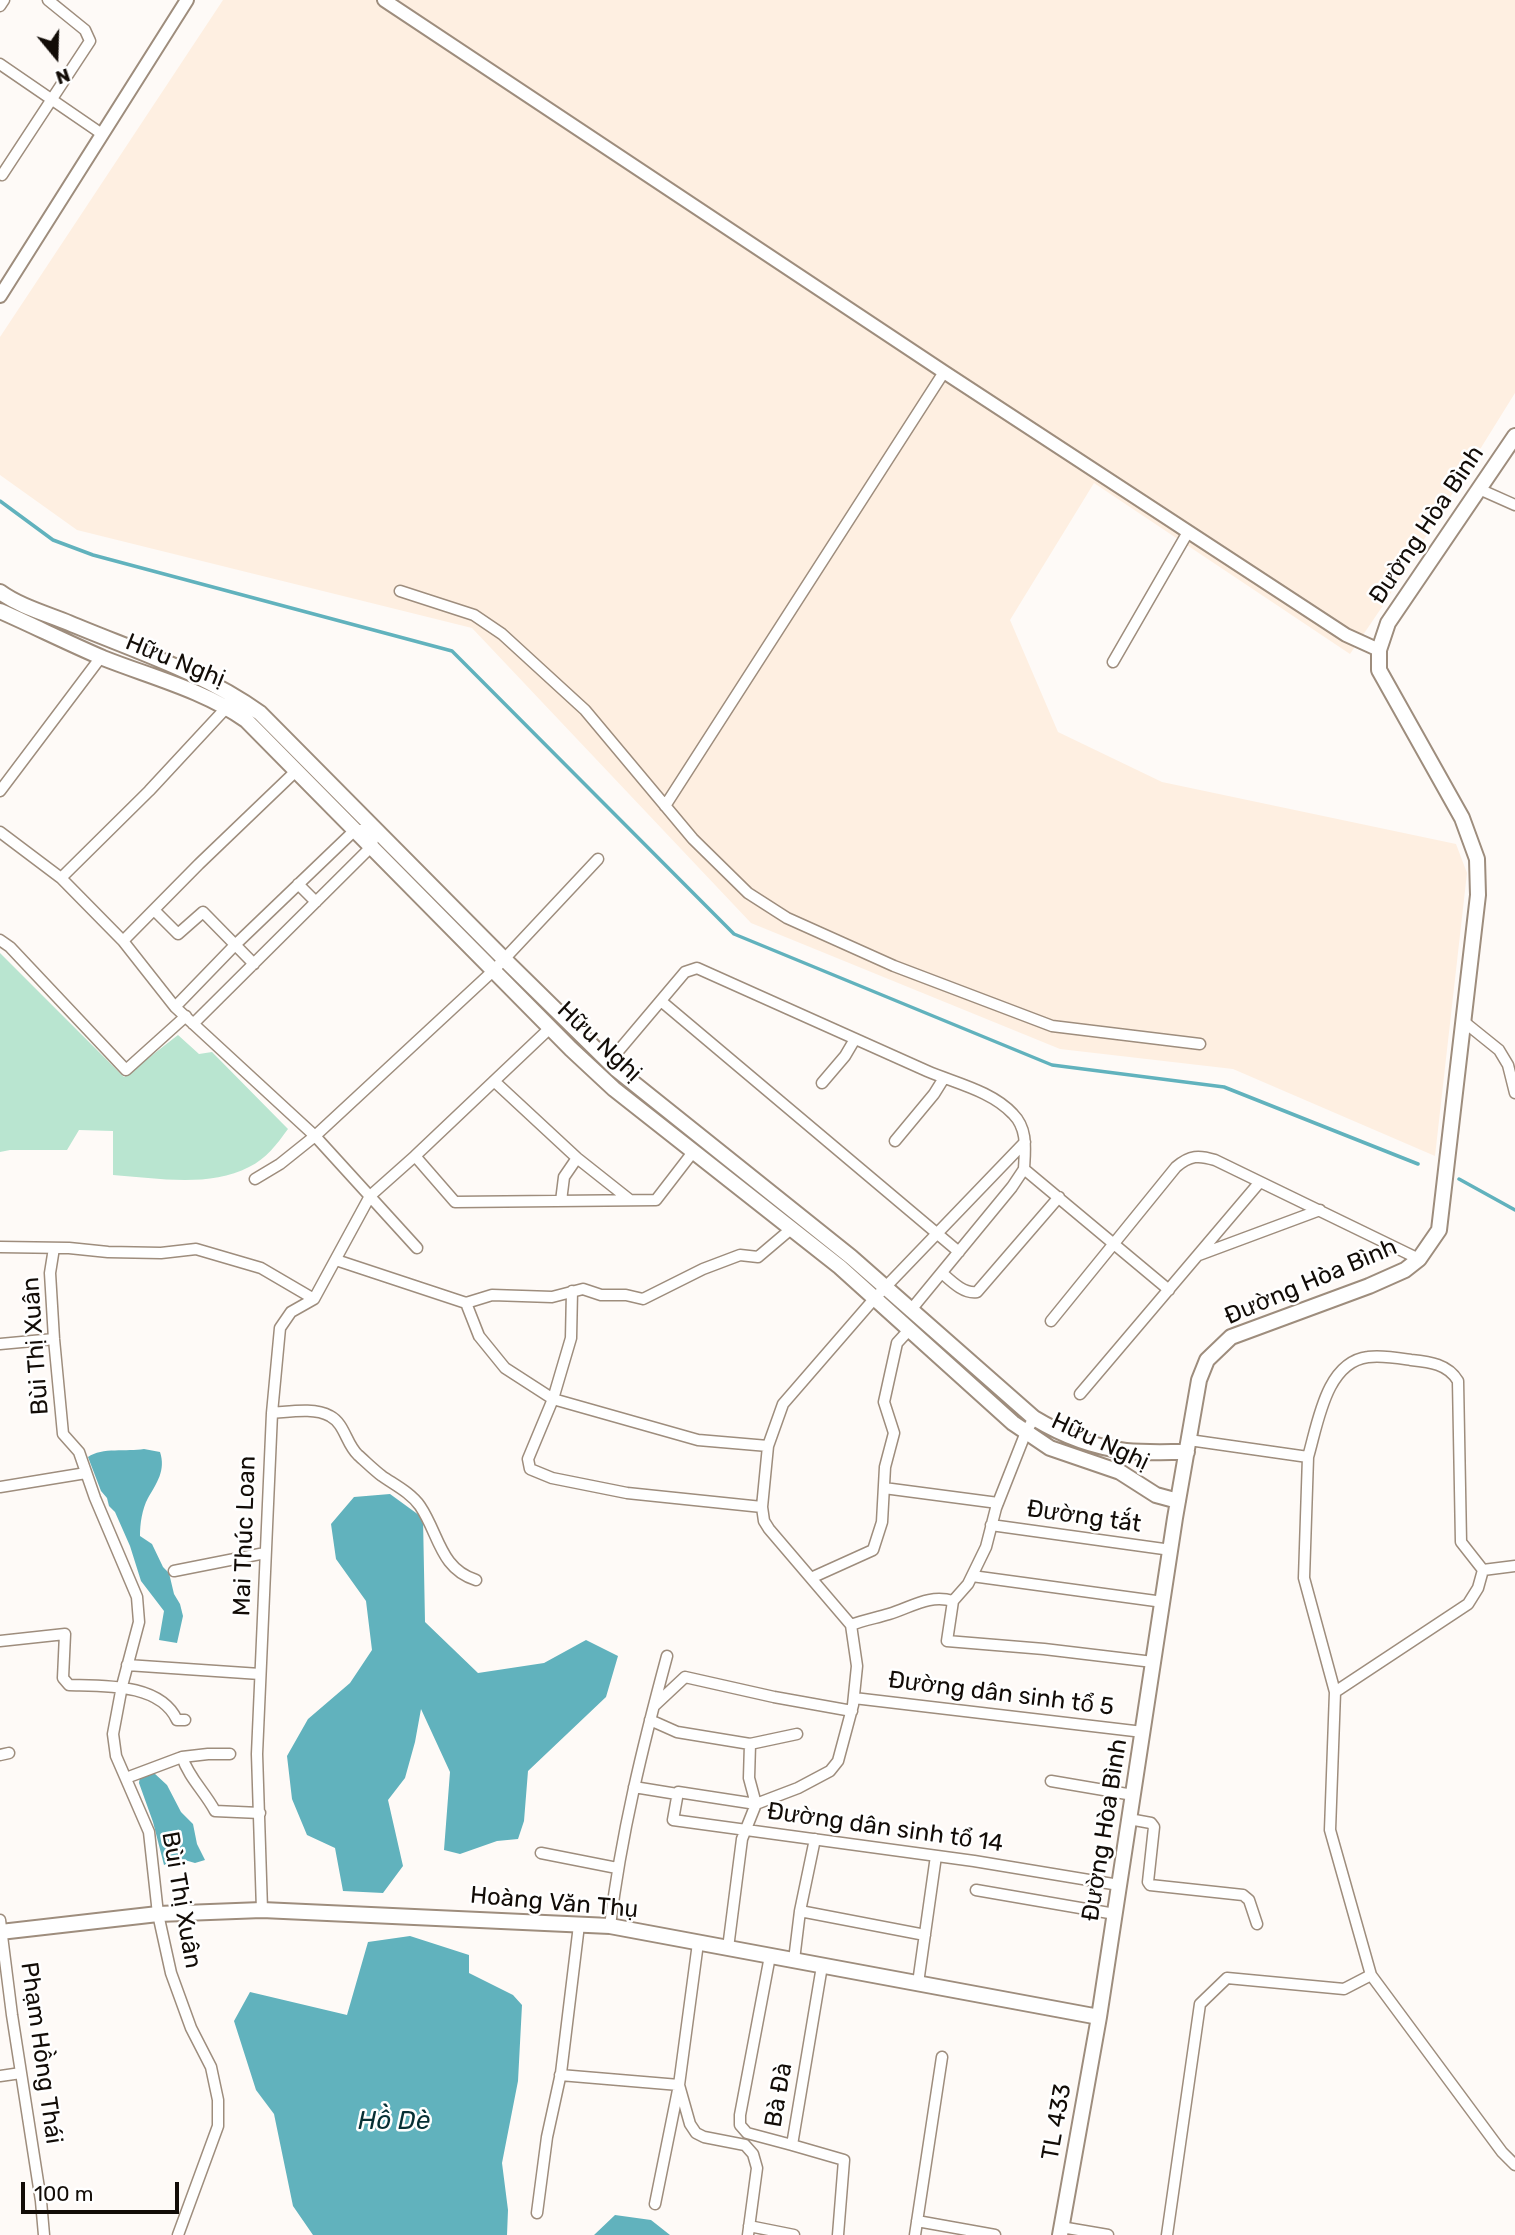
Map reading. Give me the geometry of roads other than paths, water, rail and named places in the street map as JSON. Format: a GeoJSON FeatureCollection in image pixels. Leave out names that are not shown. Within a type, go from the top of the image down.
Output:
{"type":"FeatureCollection","features":[{"type":"Feature","properties":{"kind":"main road","name":"Đường Hòa Bình"},"geometry":{"type":"LineString","coordinates":[[1099,2017],[1199,1380],[1208,1360],[1231,1337],[1405,1270],[1419,1259],[1438,1230],[1478,895],[1477,859],[1462,818],[1379,670],[1379,650],[1388,623],[1515,436]]}},
{"type":"Feature","properties":{"kind":"main road","name":"Hữu Nghị"},"geometry":{"type":"LineString","coordinates":[[0,592],[58,619],[214,683],[260,713],[609,1062],[851,1257],[1034,1418],[1060,1433],[1126,1451],[1188,1446]]}},
{"type":"Feature","properties":{"kind":"main road","name":"Hữu Nghị"},"geometry":{"type":"LineString","coordinates":[[0,611],[101,657],[227,707],[246,720],[570,1049],[614,1089],[840,1267],[1013,1423],[1050,1448],[1120,1472],[1156,1495],[1178,1501]]}},
{"type":"Feature","properties":{"kind":"main road"},"geometry":{"type":"LineString","coordinates":[[51,634],[58,619]]}},
{"type":"Feature","properties":{"kind":"main road"},"geometry":{"type":"LineString","coordinates":[[570,1049],[582,1035]]}},
{"type":"Feature","properties":{"kind":"main road","name":"Hoàng Văn Thụ"},"geometry":{"type":"LineString","coordinates":[[1,1928],[158,1914],[262,1910],[610,1926],[1099,2017]]}},
{"type":"Feature","properties":{"kind":"main road","name":"TL 433"},"geometry":{"type":"LineString","coordinates":[[1060,2231],[1099,2017]]}},
{"type":"Feature","properties":{"kind":"street"},"geometry":{"type":"LineString","coordinates":[[0,6],[5,0]]}},
{"type":"Feature","properties":{"kind":"street"},"geometry":{"type":"LineString","coordinates":[[0,174],[2,175],[90,41],[85,30],[48,0]]}},
{"type":"Feature","properties":{"kind":"street"},"geometry":{"type":"LineString","coordinates":[[384,0],[1188,532],[1346,635],[1379,650]]}},
{"type":"Feature","properties":{"kind":"street"},"geometry":{"type":"LineString","coordinates":[[2,288],[184,1]]}},
{"type":"Feature","properties":{"kind":"street"},"geometry":{"type":"LineString","coordinates":[[0,64],[102,134]]}},
{"type":"Feature","properties":{"kind":"street"},"geometry":{"type":"LineString","coordinates":[[665,806],[944,372]]}},
{"type":"Feature","properties":{"kind":"street"},"geometry":{"type":"LineString","coordinates":[[1479,489],[1515,505]]}},
{"type":"Feature","properties":{"kind":"street"},"geometry":{"type":"LineString","coordinates":[[1113,662],[1188,532]]}},
{"type":"Feature","properties":{"kind":"street"},"geometry":{"type":"LineString","coordinates":[[400,591],[474,615],[502,634],[585,709],[693,839],[757,900],[787,918],[871,956],[1052,1026],[1200,1044]]}},
{"type":"Feature","properties":{"kind":"street"},"geometry":{"type":"LineString","coordinates":[[0,790],[101,657]]}},
{"type":"Feature","properties":{"kind":"street"},"geometry":{"type":"LineString","coordinates":[[61,878],[149,791],[227,707]]}},
{"type":"Feature","properties":{"kind":"street"},"geometry":{"type":"LineString","coordinates":[[123,941],[296,771]]}},
{"type":"Feature","properties":{"kind":"street"},"geometry":{"type":"LineString","coordinates":[[0,940],[10,947],[126,1070],[190,1020],[254,964],[371,847],[376,830],[355,830],[175,1007]]}},
{"type":"Feature","properties":{"kind":"street"},"geometry":{"type":"LineString","coordinates":[[0,832],[61,878],[123,941],[175,1007],[315,1136],[417,1248]]}},
{"type":"Feature","properties":{"kind":"street"},"geometry":{"type":"LineString","coordinates":[[255,1179],[280,1164],[315,1136],[493,971],[597,859]]}},
{"type":"Feature","properties":{"kind":"street"},"geometry":{"type":"LineString","coordinates":[[298,884],[316,902]]}},
{"type":"Feature","properties":{"kind":"street"},"geometry":{"type":"LineString","coordinates":[[154,910],[178,934],[203,912],[254,964]]}},
{"type":"Feature","properties":{"kind":"street"},"geometry":{"type":"LineString","coordinates":[[609,1062],[685,972],[697,968],[991,1097],[1012,1113],[1022,1126],[1025,1142],[1024,1169],[910,1311]]}},
{"type":"Feature","properties":{"kind":"street"},"geometry":{"type":"LineString","coordinates":[[661,1001],[959,1252]]}},
{"type":"Feature","properties":{"kind":"street"},"geometry":{"type":"LineString","coordinates":[[1463,1021],[1499,1050],[1508,1065],[1515,1093]]}},
{"type":"Feature","properties":{"kind":"street"},"geometry":{"type":"LineString","coordinates":[[370,1196],[550,1028]]}},
{"type":"Feature","properties":{"kind":"street"},"geometry":{"type":"LineString","coordinates":[[822,1083],[845,1056],[855,1039]]}},
{"type":"Feature","properties":{"kind":"street"},"geometry":{"type":"LineString","coordinates":[[895,1142],[944,1078]]}},
{"type":"Feature","properties":{"kind":"street"},"geometry":{"type":"LineString","coordinates":[[494,1081],[577,1158],[630,1200]]}},
{"type":"Feature","properties":{"kind":"street"},"geometry":{"type":"LineString","coordinates":[[634,1787],[756,1804],[798,1788],[830,1771],[838,1761],[854,1698],[857,1666],[851,1625],[764,1521],[762,1507],[768,1446],[783,1404],[885,1287],[1025,1142]]}},
{"type":"Feature","properties":{"kind":"street"},"geometry":{"type":"LineString","coordinates":[[415,1156],[455,1202],[656,1200],[693,1152]]}},
{"type":"Feature","properties":{"kind":"street"},"geometry":{"type":"LineString","coordinates":[[1051,1321],[1176,1167],[1185,1159],[1195,1156],[1204,1156],[1419,1259]]}},
{"type":"Feature","properties":{"kind":"street"},"geometry":{"type":"LineString","coordinates":[[561,1201],[564,1177],[577,1158]]}},
{"type":"Feature","properties":{"kind":"street"},"geometry":{"type":"LineString","coordinates":[[1024,1169],[1169,1290]]}},
{"type":"Feature","properties":{"kind":"street"},"geometry":{"type":"LineString","coordinates":[[1080,1394],[1259,1183]]}},
{"type":"Feature","properties":{"kind":"street","name":"Mai Thúc Loan"},"geometry":{"type":"LineString","coordinates":[[262,1910],[257,1754],[272,1413],[280,1328],[291,1312],[314,1299],[370,1196]]}},
{"type":"Feature","properties":{"kind":"street"},"geometry":{"type":"LineString","coordinates":[[942,1273],[966,1291],[978,1292],[1059,1197]]}},
{"type":"Feature","properties":{"kind":"street"},"geometry":{"type":"LineString","coordinates":[[1199,1255],[1320,1210]]}},
{"type":"Feature","properties":{"kind":"street"},"geometry":{"type":"LineString","coordinates":[[336,1260],[466,1303],[492,1295],[552,1297],[583,1289],[601,1295],[626,1295],[643,1299],[703,1269],[740,1255],[758,1257],[791,1229]]}},
{"type":"Feature","properties":{"kind":"street"},"geometry":{"type":"LineString","coordinates":[[0,1247],[161,1253],[196,1249],[261,1268],[314,1299]]}},
{"type":"Feature","properties":{"kind":"street","name":"Bùi Thị Xuân"},"geometry":{"type":"LineString","coordinates":[[54,1248],[50,1273],[63,1434],[79,1452],[137,1597],[139,1622],[113,1734],[116,1756],[149,1832],[158,1914],[171,1973],[191,2028],[211,2067],[218,2100],[218,2126],[178,2235]]}},
{"type":"Feature","properties":{"kind":"street"},"geometry":{"type":"LineString","coordinates":[[572,1291],[571,1338],[553,1399],[528,1459],[528,1466],[533,1472],[627,1493],[762,1507]]}},
{"type":"Feature","properties":{"kind":"street"},"geometry":{"type":"LineString","coordinates":[[466,1303],[479,1336],[505,1368],[553,1399],[698,1440],[768,1446]]}},
{"type":"Feature","properties":{"kind":"street"},"geometry":{"type":"LineString","coordinates":[[811,1578],[873,1550],[882,1522],[885,1466],[894,1433],[884,1402],[897,1343],[909,1330]]}},
{"type":"Feature","properties":{"kind":"street"},"geometry":{"type":"LineString","coordinates":[[0,1344],[54,1339]]}},
{"type":"Feature","properties":{"kind":"street"},"geometry":{"type":"LineString","coordinates":[[1483,1570],[1461,1542],[1458,1381],[1448,1368],[1411,1360],[1367,1357],[1349,1364],[1332,1382],[1308,1457],[1304,1578],[1335,1692],[1330,1830],[1371,1975],[1502,2152],[1515,2165]]}},
{"type":"Feature","properties":{"kind":"street"},"geometry":{"type":"LineString","coordinates":[[272,1413],[312,1412],[324,1413],[334,1418],[356,1453],[419,1504],[452,1567],[464,1576],[476,1580]]}},
{"type":"Feature","properties":{"kind":"street"},"geometry":{"type":"LineString","coordinates":[[1034,1418],[998,1503],[986,1547],[968,1584],[953,1601],[947,1641],[1153,1662]]}},
{"type":"Feature","properties":{"kind":"street"},"geometry":{"type":"LineString","coordinates":[[1188,1446],[1308,1457]]}},
{"type":"Feature","properties":{"kind":"street"},"geometry":{"type":"LineString","coordinates":[[0,1487],[86,1473]]}},
{"type":"Feature","properties":{"kind":"street"},"geometry":{"type":"LineString","coordinates":[[884,1488],[998,1503]]}},
{"type":"Feature","properties":{"kind":"street","name":"Đường tắt"},"geometry":{"type":"LineString","coordinates":[[992,1525],[1171,1550]]}},
{"type":"Feature","properties":{"kind":"street"},"geometry":{"type":"LineString","coordinates":[[174,1571],[265,1553]]}},
{"type":"Feature","properties":{"kind":"street"},"geometry":{"type":"LineString","coordinates":[[1483,1570],[1515,1566]]}},
{"type":"Feature","properties":{"kind":"street"},"geometry":{"type":"LineString","coordinates":[[1335,1692],[1468,1604],[1478,1588],[1483,1570]]}},
{"type":"Feature","properties":{"kind":"street"},"geometry":{"type":"LineString","coordinates":[[972,1576],[1163,1602]]}},
{"type":"Feature","properties":{"kind":"street"},"geometry":{"type":"LineString","coordinates":[[851,1625],[891,1614],[916,1602],[941,1597],[953,1601]]}},
{"type":"Feature","properties":{"kind":"street"},"geometry":{"type":"LineString","coordinates":[[0,1641],[65,1634],[63,1678],[69,1685],[122,1686],[156,1698],[171,1707],[177,1720],[185,1720]]}},
{"type":"Feature","properties":{"kind":"street"},"geometry":{"type":"LineString","coordinates":[[610,1926],[617,1868],[634,1787],[667,1656]]}},
{"type":"Feature","properties":{"kind":"street"},"geometry":{"type":"LineString","coordinates":[[127,1665],[260,1674]]}},
{"type":"Feature","properties":{"kind":"street"},"geometry":{"type":"LineString","coordinates":[[653,1707],[685,1677],[852,1711]]}},
{"type":"Feature","properties":{"kind":"street","name":"Đường dân sinh tổ 5"},"geometry":{"type":"LineString","coordinates":[[854,1698],[1143,1732]]}},
{"type":"Feature","properties":{"kind":"street"},"geometry":{"type":"LineString","coordinates":[[650,1720],[677,1732],[750,1745],[797,1734]]}},
{"type":"Feature","properties":{"kind":"street"},"geometry":{"type":"LineString","coordinates":[[728,1948],[742,1839],[756,1804],[749,1778],[750,1745]]}},
{"type":"Feature","properties":{"kind":"street"},"geometry":{"type":"LineString","coordinates":[[126,1778],[182,1757],[230,1754]]}},
{"type":"Feature","properties":{"kind":"street"},"geometry":{"type":"LineString","coordinates":[[182,1757],[190,1776],[215,1811],[260,1813]]}},
{"type":"Feature","properties":{"kind":"street"},"geometry":{"type":"LineString","coordinates":[[1051,1781],[1133,1795]]}},
{"type":"Feature","properties":{"kind":"street","name":"Đường dân sinh tổ 14"},"geometry":{"type":"LineString","coordinates":[[678,1793],[673,1819],[1119,1885]]}},
{"type":"Feature","properties":{"kind":"street"},"geometry":{"type":"LineString","coordinates":[[1129,1819],[1151,1823],[1154,1827],[1148,1882],[1150,1885],[1243,1895],[1249,1900],[1257,1924]]}},
{"type":"Feature","properties":{"kind":"street"},"geometry":{"type":"LineString","coordinates":[[794,1960],[814,1839]]}},
{"type":"Feature","properties":{"kind":"street"},"geometry":{"type":"LineString","coordinates":[[541,1853],[617,1868]]}},
{"type":"Feature","properties":{"kind":"street"},"geometry":{"type":"LineString","coordinates":[[918,1983],[936,1856]]}},
{"type":"Feature","properties":{"kind":"street"},"geometry":{"type":"LineString","coordinates":[[976,1890],[1115,1914]]}},
{"type":"Feature","properties":{"kind":"street"},"geometry":{"type":"LineString","coordinates":[[800,1911],[925,1935]]}},
{"type":"Feature","properties":{"kind":"street"},"geometry":{"type":"LineString","coordinates":[[537,2213],[547,2137],[561,2075],[579,1925]]}},
{"type":"Feature","properties":{"kind":"street","name":"Phạm Hồng Thái"},"geometry":{"type":"LineString","coordinates":[[1,1928],[44,2235]]}},
{"type":"Feature","properties":{"kind":"street"},"geometry":{"type":"LineString","coordinates":[[655,2204],[679,2085],[698,1943]]}},
{"type":"Feature","properties":{"kind":"street"},"geometry":{"type":"LineString","coordinates":[[770,1956],[740,2115],[742,2129],[751,2135],[792,2145]]}},
{"type":"Feature","properties":{"kind":"street","name":"Bà Đà"},"geometry":{"type":"LineString","coordinates":[[822,1966],[792,2145],[844,2160],[838,2235]]}},
{"type":"Feature","properties":{"kind":"street"},"geometry":{"type":"LineString","coordinates":[[1167,2235],[1200,2004],[1227,1978],[1344,1989],[1371,1975]]}},
{"type":"Feature","properties":{"kind":"street"},"geometry":{"type":"LineString","coordinates":[[915,2235],[942,2057]]}},
{"type":"Feature","properties":{"kind":"street"},"geometry":{"type":"LineString","coordinates":[[0,2076],[21,2073]]}},
{"type":"Feature","properties":{"kind":"street"},"geometry":{"type":"LineString","coordinates":[[561,2075],[679,2085]]}},
{"type":"Feature","properties":{"kind":"street"},"geometry":{"type":"LineString","coordinates":[[679,2085],[690,2124],[696,2133],[745,2145],[753,2154],[757,2168],[748,2230],[794,2235]]}},
{"type":"Feature","properties":{"kind":"street"},"geometry":{"type":"LineString","coordinates":[[745,2145],[751,2135]]}},
{"type":"Feature","properties":{"kind":"street"},"geometry":{"type":"LineString","coordinates":[[917,2221],[995,2235]]}},
{"type":"Feature","properties":{"kind":"street"},"geometry":{"type":"LineString","coordinates":[[1060,2231],[1108,2235]]}},
{"type":"Feature","properties":{"kind":"water"},"geometry":{"type":"Polygon","coordinates":[[[144,1449],[160,1452],[162,1465],[157,1482],[144,1507],[140,1536],[152,1544],[163,1567],[169,1573],[174,1594],[180,1604],[183,1616],[177,1643],[159,1640],[164,1611],[141,1581],[130,1546],[115,1512],[101,1491],[88,1457],[107,1451],[144,1449]]]}},
{"type":"Feature","properties":{"kind":"water"},"geometry":{"type":"Polygon","coordinates":[[[390,1494],[423,1518],[425,1622],[478,1673],[544,1663],[586,1640],[618,1656],[606,1697],[528,1771],[524,1821],[518,1839],[497,1841],[460,1854],[444,1850],[450,1772],[421,1709],[405,1778],[388,1800],[403,1866],[383,1893],[343,1891],[335,1848],[307,1835],[292,1799],[287,1756],[308,1719],[350,1683],[372,1650],[366,1601],[336,1559],[331,1524],[354,1497],[390,1494]]]}},
{"type":"Feature","properties":{"kind":"water"},"geometry":{"type":"Polygon","coordinates":[[[154,1773],[167,1785],[181,1812],[193,1824],[197,1844],[205,1860],[195,1863],[181,1859],[164,1865],[139,1783],[140,1776],[154,1773]]]}},
{"type":"Feature","properties":{"kind":"water","name":"Hồ Dè"},"geometry":{"type":"Polygon","coordinates":[[[410,1936],[469,1955],[469,1973],[513,1995],[522,2005],[518,2081],[502,2163],[508,2210],[507,2235],[313,2235],[293,2206],[274,2114],[256,2090],[234,2021],[250,1992],[347,2015],[368,1942],[410,1936]]]}},
{"type":"Feature","properties":{"kind":"water"},"geometry":{"type":"Polygon","coordinates":[[[615,2215],[651,2220],[670,2235],[594,2235],[615,2215]]]}},
{"type":"Feature","properties":{"kind":"waterway"},"geometry":{"type":"LineString","coordinates":[[0,501],[53,540],[93,555],[452,651],[734,934],[1052,1065],[1224,1087],[1418,1164]]}},
{"type":"Feature","properties":{"kind":"waterway"},"geometry":{"type":"LineString","coordinates":[[1459,1179],[1515,1210]]}}]}
